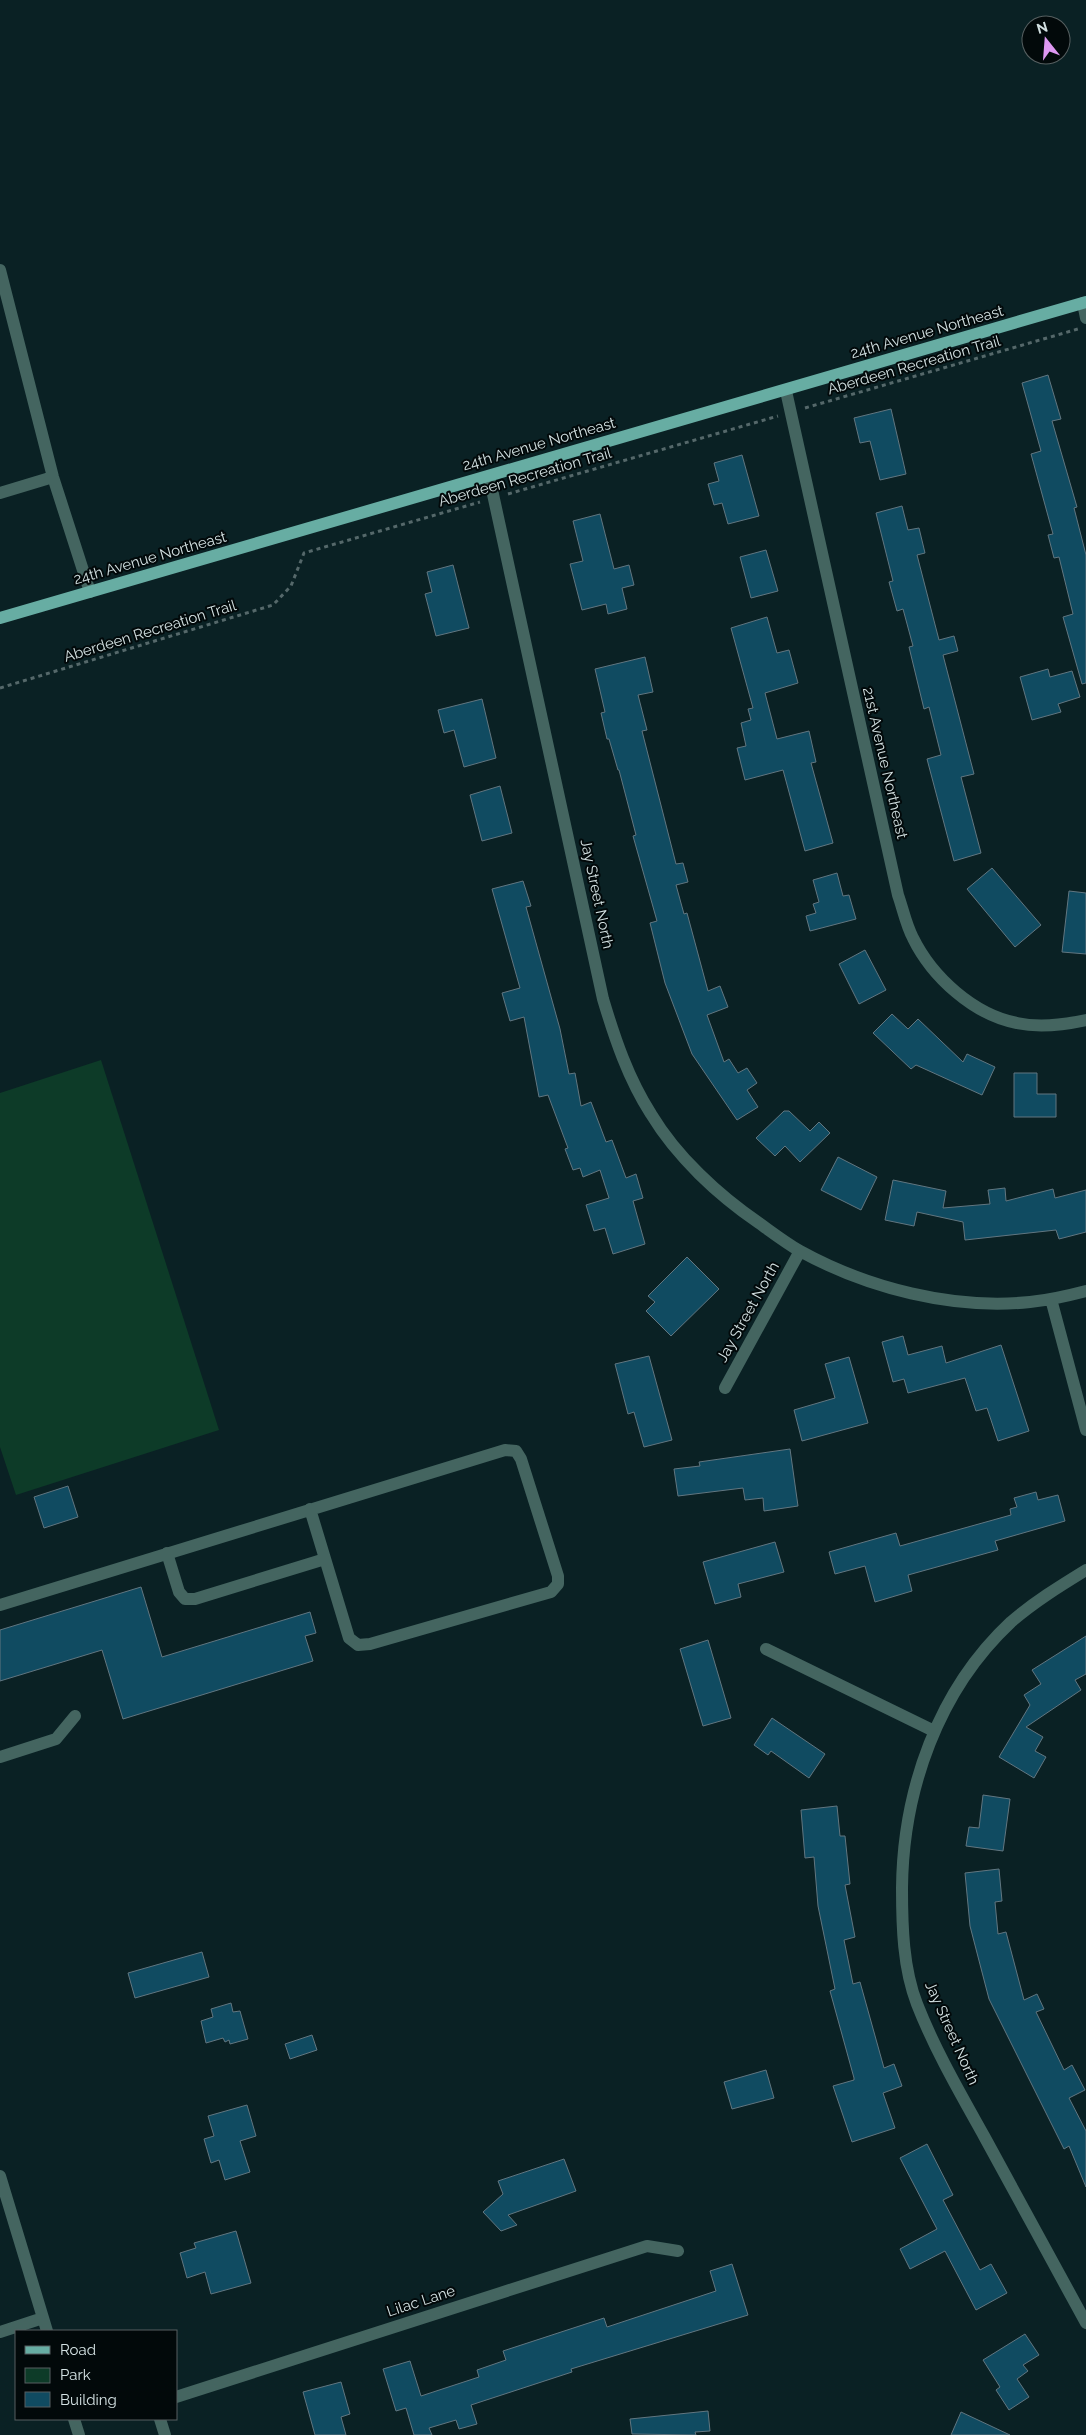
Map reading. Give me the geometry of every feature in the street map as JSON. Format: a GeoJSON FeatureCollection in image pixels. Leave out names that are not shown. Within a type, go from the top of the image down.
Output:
{"type":"FeatureCollection","features":[{"type":"Feature","properties":{"kind":"main road","name":"24th Avenue Northeast"},"geometry":{"type":"LineString","coordinates":[[0,618],[1084,303]]}},
{"type":"Feature","properties":{"kind":"street"},"geometry":{"type":"LineString","coordinates":[[0,270],[53,477],[90,592]]}},
{"type":"Feature","properties":{"kind":"street"},"geometry":{"type":"LineString","coordinates":[[1084,303],[1086,318]]}},
{"type":"Feature","properties":{"kind":"street","name":"21st Avenue Northeast"},"geometry":{"type":"LineString","coordinates":[[786,390],[898,895],[912,938],[936,973],[972,1004],[995,1016],[1016,1023],[1039,1026],[1086,1020]]}},
{"type":"Feature","properties":{"kind":"street","name":"Jay Street North"},"geometry":{"type":"LineString","coordinates":[[489,476],[603,999],[617,1045],[638,1093],[652,1116],[682,1156],[739,1210],[800,1251],[850,1275],[912,1293],[977,1302],[1051,1300],[1086,1291]]}},
{"type":"Feature","properties":{"kind":"street"},"geometry":{"type":"LineString","coordinates":[[0,493],[53,477]]}},
{"type":"Feature","properties":{"kind":"street","name":"Jay Street North"},"geometry":{"type":"LineString","coordinates":[[725,1388],[800,1251]]}},
{"type":"Feature","properties":{"kind":"street"},"geometry":{"type":"LineString","coordinates":[[1051,1300],[1086,1430]]}},
{"type":"Feature","properties":{"kind":"street"},"geometry":{"type":"LineString","coordinates":[[0,1604],[505,1450],[516,1451],[558,1576],[558,1584],[552,1592],[370,1644],[358,1645],[349,1638],[310,1510]]}},
{"type":"Feature","properties":{"kind":"street"},"geometry":{"type":"LineString","coordinates":[[167,1553],[179,1592],[185,1599],[195,1599],[325,1559]]}},
{"type":"Feature","properties":{"kind":"street","name":"Jay Street North"},"geometry":{"type":"LineString","coordinates":[[1086,1570],[1037,1600],[988,1646],[951,1698],[934,1731],[914,1789],[902,1856],[902,1922],[910,1977],[917,2003],[943,2060],[1086,2323]]}},
{"type":"Feature","properties":{"kind":"street"},"geometry":{"type":"LineString","coordinates":[[766,1649],[934,1731]]}},
{"type":"Feature","properties":{"kind":"street"},"geometry":{"type":"LineString","coordinates":[[0,1757],[56,1739],[75,1716]]}},
{"type":"Feature","properties":{"kind":"street"},"geometry":{"type":"LineString","coordinates":[[0,2176],[47,2330]]}},
{"type":"Feature","properties":{"kind":"street","name":"Lilac Lane"},"geometry":{"type":"LineString","coordinates":[[178,2396],[647,2246],[678,2251]]}},
{"type":"Feature","properties":{"kind":"street"},"geometry":{"type":"LineString","coordinates":[[0,2332],[43,2318]]}},
{"type":"Feature","properties":{"kind":"street"},"geometry":{"type":"LineString","coordinates":[[74,2420],[79,2435]]}},
{"type":"Feature","properties":{"kind":"street"},"geometry":{"type":"LineString","coordinates":[[160,2420],[165,2435]]}},
{"type":"Feature","properties":{"kind":"path","name":"Aberdeen Recreation Trail"},"geometry":{"type":"LineString","coordinates":[[0,688],[273,605],[291,586],[304,553],[1086,327]]}},
{"type":"Feature","properties":{"kind":"green space"},"geometry":{"type":"Polygon","coordinates":[[[101,1060],[219,1430],[16,1495],[0,1447],[0,1093],[101,1060]]]}},
{"type":"Feature","properties":{"kind":"building"},"geometry":{"type":"Polygon","coordinates":[[[1048,375],[1061,419],[1052,421],[1077,507],[1074,508],[1086,555],[1086,683],[1082,684],[1063,617],[1073,614],[1059,557],[1054,558],[1048,535],[1053,534],[1031,454],[1041,451],[1022,383],[1048,375]]]}},
{"type":"Feature","properties":{"kind":"building"},"geometry":{"type":"Polygon","coordinates":[[[891,409],[906,474],[880,480],[870,441],[860,443],[854,418],[891,409]]]}},
{"type":"Feature","properties":{"kind":"building"},"geometry":{"type":"Polygon","coordinates":[[[742,455],[759,516],[728,524],[722,503],[714,505],[708,484],[719,481],[714,463],[742,455]]]}},
{"type":"Feature","properties":{"kind":"building"},"geometry":{"type":"Polygon","coordinates":[[[902,506],[908,530],[919,528],[925,553],[917,555],[939,640],[954,636],[958,651],[943,655],[974,774],[961,777],[981,853],[954,861],[927,759],[941,755],[929,707],[924,709],[909,647],[913,646],[903,609],[897,611],[889,582],[893,581],[876,513],[902,506]]]}},
{"type":"Feature","properties":{"kind":"building"},"geometry":{"type":"Polygon","coordinates":[[[600,514],[614,569],[629,565],[634,585],[622,588],[627,609],[608,614],[606,604],[582,610],[570,564],[583,561],[573,521],[600,514]]]}},
{"type":"Feature","properties":{"kind":"building"},"geometry":{"type":"Polygon","coordinates":[[[766,550],[778,591],[751,598],[740,557],[766,550]]]}},
{"type":"Feature","properties":{"kind":"building"},"geometry":{"type":"Polygon","coordinates":[[[453,565],[469,628],[436,636],[425,594],[432,592],[427,572],[453,565]]]}},
{"type":"Feature","properties":{"kind":"building"},"geometry":{"type":"Polygon","coordinates":[[[767,617],[777,653],[789,650],[798,683],[765,693],[777,739],[809,731],[816,762],[811,763],[833,843],[805,851],[783,770],[745,780],[737,748],[746,746],[741,723],[751,720],[748,709],[753,708],[731,628],[767,617]]]}},
{"type":"Feature","properties":{"kind":"building"},"geometry":{"type":"Polygon","coordinates":[[[645,657],[653,692],[638,695],[647,730],[642,731],[676,864],[683,863],[688,882],[676,885],[684,914],[687,913],[708,991],[720,986],[728,1007],[707,1015],[724,1062],[729,1059],[738,1073],[747,1068],[757,1083],[747,1090],[758,1107],[737,1120],[692,1054],[665,983],[650,923],[657,921],[633,836],[636,835],[619,770],[609,739],[607,739],[601,713],[605,712],[595,669],[645,657]]]}},
{"type":"Feature","properties":{"kind":"building"},"geometry":{"type":"Polygon","coordinates":[[[1048,669],[1050,677],[1072,671],[1080,697],[1058,704],[1061,712],[1032,720],[1020,677],[1048,669]]]}},
{"type":"Feature","properties":{"kind":"building"},"geometry":{"type":"Polygon","coordinates":[[[482,699],[496,758],[464,767],[454,730],[444,733],[438,710],[482,699]]]}},
{"type":"Feature","properties":{"kind":"building"},"geometry":{"type":"Polygon","coordinates":[[[500,786],[512,833],[482,841],[470,795],[500,786]]]}},
{"type":"Feature","properties":{"kind":"building"},"geometry":{"type":"Polygon","coordinates":[[[992,868],[1041,925],[1015,947],[967,889],[992,868]]]}},
{"type":"Feature","properties":{"kind":"building"},"geometry":{"type":"Polygon","coordinates":[[[837,873],[843,896],[849,895],[856,919],[810,931],[806,916],[816,913],[813,904],[819,902],[813,880],[837,873]]]}},
{"type":"Feature","properties":{"kind":"building"},"geometry":{"type":"Polygon","coordinates":[[[523,881],[531,906],[526,907],[560,1029],[569,1074],[575,1073],[581,1106],[591,1102],[606,1142],[612,1140],[626,1178],[636,1174],[643,1198],[633,1201],[645,1244],[613,1254],[605,1228],[594,1231],[586,1205],[609,1198],[600,1170],[583,1177],[580,1168],[573,1170],[565,1149],[568,1148],[548,1095],[539,1097],[524,1017],[510,1021],[502,993],[520,988],[492,889],[523,881]]]}},
{"type":"Feature","properties":{"kind":"building"},"geometry":{"type":"Polygon","coordinates":[[[1069,891],[1086,893],[1086,954],[1062,952],[1069,891]]]}},
{"type":"Feature","properties":{"kind":"building"},"geometry":{"type":"Polygon","coordinates":[[[865,950],[886,990],[859,1004],[839,964],[865,950]]]}},
{"type":"Feature","properties":{"kind":"building"},"geometry":{"type":"Polygon","coordinates":[[[892,1014],[908,1029],[918,1019],[963,1062],[967,1054],[995,1067],[982,1095],[916,1065],[911,1069],[873,1033],[892,1014]]]}},
{"type":"Feature","properties":{"kind":"building"},"geometry":{"type":"Polygon","coordinates":[[[1014,1073],[1037,1073],[1037,1094],[1056,1094],[1056,1117],[1014,1117],[1014,1073]]]}},
{"type":"Feature","properties":{"kind":"building"},"geometry":{"type":"Polygon","coordinates":[[[784,1111],[789,1111],[810,1131],[819,1122],[830,1133],[800,1162],[785,1146],[775,1156],[756,1138],[784,1111]]]}},
{"type":"Feature","properties":{"kind":"building"},"geometry":{"type":"Polygon","coordinates":[[[838,1157],[877,1177],[861,1210],[821,1190],[838,1157]]]}},
{"type":"Feature","properties":{"kind":"building"},"geometry":{"type":"Polygon","coordinates":[[[893,1180],[946,1191],[943,1208],[990,1204],[988,1190],[1005,1188],[1006,1201],[1053,1189],[1055,1198],[1086,1190],[1086,1232],[1059,1239],[1056,1230],[965,1240],[963,1222],[917,1212],[914,1226],[885,1220],[893,1180]]]}},
{"type":"Feature","properties":{"kind":"building"},"geometry":{"type":"Polygon","coordinates":[[[687,1257],[719,1289],[671,1336],[646,1311],[655,1302],[648,1296],[687,1257]]]}},
{"type":"Feature","properties":{"kind":"building"},"geometry":{"type":"Polygon","coordinates":[[[903,1336],[908,1355],[942,1346],[946,1363],[1001,1345],[1029,1431],[998,1441],[987,1408],[976,1411],[965,1378],[908,1393],[904,1379],[893,1382],[882,1342],[903,1336]]]}},
{"type":"Feature","properties":{"kind":"building"},"geometry":{"type":"Polygon","coordinates":[[[649,1356],[672,1440],[644,1447],[634,1412],[628,1414],[615,1364],[649,1356]]]}},
{"type":"Feature","properties":{"kind":"building"},"geometry":{"type":"Polygon","coordinates":[[[849,1357],[868,1423],[802,1441],[794,1410],[835,1398],[825,1364],[849,1357]]]}},
{"type":"Feature","properties":{"kind":"building"},"geometry":{"type":"Polygon","coordinates":[[[790,1449],[798,1506],[764,1511],[763,1498],[745,1500],[743,1488],[678,1496],[674,1469],[700,1466],[699,1462],[790,1449]]]}},
{"type":"Feature","properties":{"kind":"building"},"geometry":{"type":"Polygon","coordinates":[[[68,1486],[78,1517],[44,1528],[34,1497],[68,1486]]]}},
{"type":"Feature","properties":{"kind":"building"},"geometry":{"type":"Polygon","coordinates":[[[1036,1492],[1038,1500],[1058,1495],[1065,1521],[995,1541],[998,1550],[908,1575],[912,1591],[875,1602],[865,1566],[835,1574],[829,1552],[896,1533],[900,1546],[1011,1515],[1010,1509],[1017,1507],[1014,1498],[1036,1492]]]}},
{"type":"Feature","properties":{"kind":"building"},"geometry":{"type":"Polygon","coordinates":[[[775,1542],[784,1572],[738,1584],[741,1597],[715,1604],[703,1562],[775,1542]]]}},
{"type":"Feature","properties":{"kind":"building"},"geometry":{"type":"Polygon","coordinates":[[[141,1587],[162,1657],[310,1612],[316,1633],[305,1636],[313,1661],[123,1719],[102,1650],[0,1681],[0,1630],[141,1587]]]}},
{"type":"Feature","properties":{"kind":"building"},"geometry":{"type":"Polygon","coordinates":[[[1086,1636],[1086,1674],[1075,1680],[1081,1690],[1026,1727],[1043,1737],[1035,1751],[1046,1757],[1034,1778],[999,1757],[1030,1705],[1024,1695],[1041,1684],[1032,1670],[1086,1636]]]}},
{"type":"Feature","properties":{"kind":"building"},"geometry":{"type":"Polygon","coordinates":[[[708,1640],[731,1718],[703,1726],[680,1649],[708,1640]]]}},
{"type":"Feature","properties":{"kind":"building"},"geometry":{"type":"Polygon","coordinates":[[[772,1718],[825,1754],[809,1778],[771,1751],[768,1755],[754,1745],[772,1718]]]}},
{"type":"Feature","properties":{"kind":"building"},"geometry":{"type":"Polygon","coordinates":[[[983,1795],[1010,1799],[1003,1851],[966,1846],[969,1827],[979,1828],[983,1795]]]}},
{"type":"Feature","properties":{"kind":"building"},"geometry":{"type":"Polygon","coordinates":[[[837,1806],[840,1836],[845,1836],[850,1884],[845,1885],[855,1937],[844,1940],[853,1984],[860,1982],[884,2068],[894,2064],[902,2086],[883,2093],[895,2128],[852,2142],[833,2086],[854,2080],[854,2078],[830,1991],[835,1989],[818,1906],[814,1857],[805,1858],[801,1810],[837,1806]]]}},
{"type":"Feature","properties":{"kind":"building"},"geometry":{"type":"Polygon","coordinates":[[[999,1869],[1002,1901],[995,1902],[998,1934],[1006,1932],[1024,2000],[1037,1994],[1044,2009],[1036,2012],[1064,2070],[1072,2065],[1085,2090],[1069,2098],[1086,2131],[1086,2187],[1069,2146],[1064,2149],[989,1999],[970,1926],[965,1873],[999,1869]]]}},
{"type":"Feature","properties":{"kind":"building"},"geometry":{"type":"Polygon","coordinates":[[[202,1952],[209,1977],[135,1998],[128,1973],[202,1952]]]}},
{"type":"Feature","properties":{"kind":"building"},"geometry":{"type":"Polygon","coordinates":[[[231,2003],[233,2012],[240,2011],[248,2039],[230,2044],[229,2040],[225,2042],[223,2038],[206,2043],[201,2021],[213,2017],[211,2009],[231,2003]]]}},
{"type":"Feature","properties":{"kind":"building"},"geometry":{"type":"Polygon","coordinates":[[[312,2035],[317,2050],[290,2059],[285,2044],[312,2035]]]}},
{"type":"Feature","properties":{"kind":"building"},"geometry":{"type":"Polygon","coordinates":[[[766,2070],[774,2098],[732,2109],[724,2082],[766,2070]]]}},
{"type":"Feature","properties":{"kind":"building"},"geometry":{"type":"Polygon","coordinates":[[[247,2105],[256,2136],[240,2141],[250,2172],[225,2180],[219,2160],[211,2163],[204,2139],[214,2136],[208,2116],[247,2105]]]}},
{"type":"Feature","properties":{"kind":"building"},"geometry":{"type":"Polygon","coordinates":[[[927,2144],[953,2195],[943,2200],[980,2270],[991,2264],[1007,2293],[976,2310],[945,2251],[910,2269],[900,2249],[937,2229],[900,2158],[927,2144]]]}},
{"type":"Feature","properties":{"kind":"building"},"geometry":{"type":"Polygon","coordinates":[[[564,2159],[576,2191],[508,2215],[517,2225],[501,2231],[483,2212],[503,2194],[498,2181],[564,2159]]]}},
{"type":"Feature","properties":{"kind":"building"},"geometry":{"type":"Polygon","coordinates":[[[236,2231],[251,2283],[211,2294],[205,2272],[187,2278],[180,2253],[196,2248],[194,2243],[236,2231]]]}},
{"type":"Feature","properties":{"kind":"building"},"geometry":{"type":"Polygon","coordinates":[[[732,2264],[748,2315],[571,2369],[572,2372],[471,2405],[477,2424],[459,2429],[456,2420],[429,2428],[432,2435],[414,2435],[406,2408],[396,2411],[383,2369],[410,2361],[421,2396],[479,2377],[477,2370],[506,2360],[503,2351],[604,2318],[607,2327],[716,2291],[710,2271],[732,2264]]]}},
{"type":"Feature","properties":{"kind":"building"},"geometry":{"type":"Polygon","coordinates":[[[1025,2334],[1039,2355],[1023,2365],[1028,2371],[1017,2379],[1029,2397],[1009,2410],[996,2390],[1000,2387],[983,2360],[1025,2334]]]}},
{"type":"Feature","properties":{"kind":"building"},"geometry":{"type":"Polygon","coordinates":[[[341,2382],[350,2414],[341,2417],[346,2435],[315,2435],[303,2392],[341,2382]]]}},
{"type":"Feature","properties":{"kind":"building"},"geometry":{"type":"Polygon","coordinates":[[[708,2411],[710,2431],[695,2432],[696,2435],[632,2434],[630,2419],[708,2411]]]}},
{"type":"Feature","properties":{"kind":"building"},"geometry":{"type":"Polygon","coordinates":[[[961,2412],[1010,2435],[951,2435],[961,2412]]]}}]}
